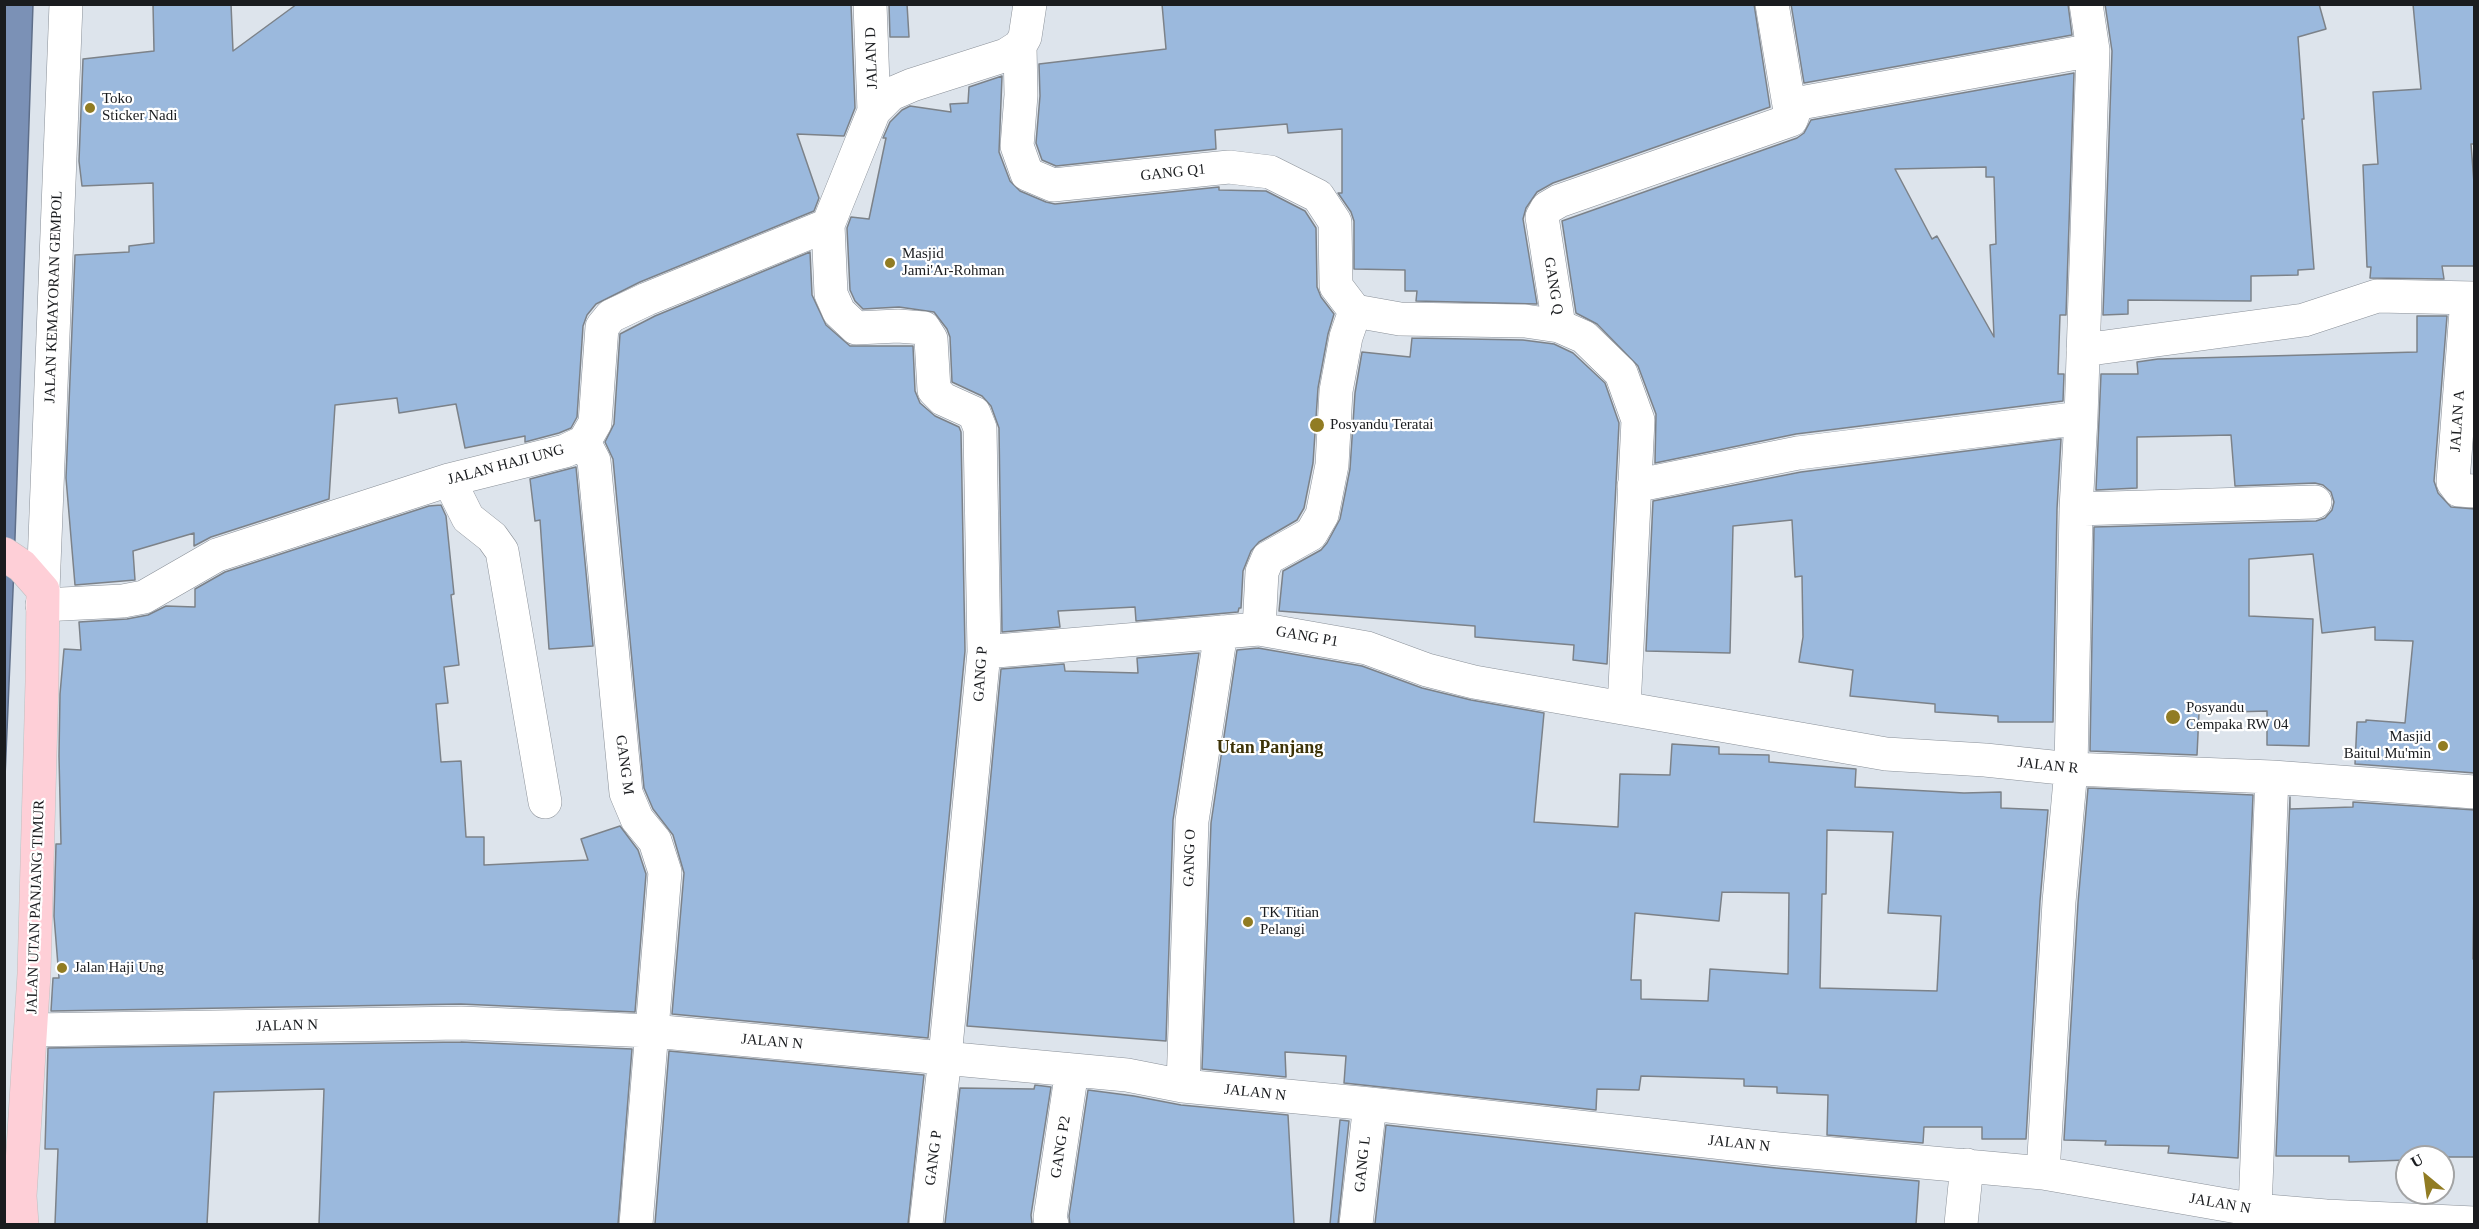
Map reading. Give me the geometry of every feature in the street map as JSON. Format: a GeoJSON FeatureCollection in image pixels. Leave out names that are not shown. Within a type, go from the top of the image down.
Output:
{"type":"FeatureCollection","features":[{"type":"Feature","properties":{"kind":"main road","name":"JALAN UTAN PANJANG TIMUR"},"geometry":{"type":"LineString","coordinates":[[22,1224],[20,1196],[32,1030],[42,682],[28,579]]}},
{"type":"Feature","properties":{"kind":"street","name":"JALAN KEMAYORAN GEMPOL"},"geometry":{"type":"LineString","coordinates":[[28,579],[66,4]]}},
{"type":"Feature","properties":{"kind":"street","name":"JALAN D"},"geometry":{"type":"LineString","coordinates":[[870,4],[874,111]]}},
{"type":"Feature","properties":{"kind":"street"},"geometry":{"type":"LineString","coordinates":[[828,225],[874,111],[891,94],[912,84],[1006,55],[1020,46],[1025,37],[1030,4]]}},
{"type":"Feature","properties":{"kind":"street"},"geometry":{"type":"LineString","coordinates":[[1772,4],[1789,105],[2093,50]]}},
{"type":"Feature","properties":{"kind":"street"},"geometry":{"type":"LineString","coordinates":[[2043,1173],[2059,902],[2071,769],[2076,509],[2093,50],[2086,4]]}},
{"type":"Feature","properties":{"kind":"street","name":"GANG Q1"},"geometry":{"type":"LineString","coordinates":[[1020,46],[1021,95],[1017,146],[1027,174],[1053,185],[1229,167],[1270,172],[1318,196],[1335,222],[1336,286],[1355,311]]}},
{"type":"Feature","properties":{"kind":"street","name":"GANG Q"},"geometry":{"type":"LineString","coordinates":[[1624,708],[1638,420],[1621,373],[1584,337],[1559,326],[1542,217],[1547,208],[1559,201],[1787,122],[1793,116],[1789,105]]}},
{"type":"Feature","properties":{"kind":"street","name":"JALAN HAJI UNG"},"geometry":{"type":"LineString","coordinates":[[28,579],[123,601],[144,597],[217,555],[449,480],[565,451],[584,442],[595,423],[602,327],[611,316],[828,225]]}},
{"type":"Feature","properties":{"kind":"street","name":"GANG P"},"geometry":{"type":"LineString","coordinates":[[828,225],[831,294],[839,312],[856,328],[898,326],[924,328],[931,339],[934,390],[943,399],[974,413],[980,428],[984,652],[945,1057],[926,1224]]}},
{"type":"Feature","properties":{"kind":"street"},"geometry":{"type":"LineString","coordinates":[[2082,350],[2304,320],[2377,296],[2471,298]]}},
{"type":"Feature","properties":{"kind":"street","name":"JALAN A"},"geometry":{"type":"LineString","coordinates":[[2471,298],[2453,482],[2459,490],[2475,491]]}},
{"type":"Feature","properties":{"kind":"street"},"geometry":{"type":"LineString","coordinates":[[1258,629],[1262,572],[1268,558],[1311,534],[1323,515],[1332,465],[1336,392],[1346,337],[1355,311],[1400,319],[1525,321],[1559,326]]}},
{"type":"Feature","properties":{"kind":"street"},"geometry":{"type":"LineString","coordinates":[[1634,486],[1798,453],[2081,418]]}},
{"type":"Feature","properties":{"kind":"street","name":"GANG M"},"geometry":{"type":"LineString","coordinates":[[584,442],[594,461],[626,793],[637,819],[655,841],[665,872],[636,1224]]}},
{"type":"Feature","properties":{"kind":"street"},"geometry":{"type":"LineString","coordinates":[[449,480],[468,518],[492,537],[502,551],[545,802]]}},
{"type":"Feature","properties":{"kind":"street"},"geometry":{"type":"LineString","coordinates":[[2076,509],[2314,502]]}},
{"type":"Feature","properties":{"kind":"street","name":"GANG P1"},"geometry":{"type":"LineString","coordinates":[[984,652],[1258,629],[1367,648],[1427,670],[1474,682],[1624,708]]}},
{"type":"Feature","properties":{"kind":"street","name":"GANG O"},"geometry":{"type":"LineString","coordinates":[[1183,1086],[1192,821],[1221,632]]}},
{"type":"Feature","properties":{"kind":"street","name":"JALAN R"},"geometry":{"type":"LineString","coordinates":[[1624,708],[1886,754],[1985,760],[2071,769],[2272,777],[2475,792]]}},
{"type":"Feature","properties":{"kind":"street"},"geometry":{"type":"LineString","coordinates":[[2256,1210],[2272,777]]}},
{"type":"Feature","properties":{"kind":"street","name":"JALAN N"},"geometry":{"type":"LineString","coordinates":[[32,1030],[461,1023],[652,1031],[1128,1075],[1183,1086],[1778,1149],[2043,1173],[2256,1210],[2474,1224]]}},
{"type":"Feature","properties":{"kind":"street","name":"GANG P2"},"geometry":{"type":"LineString","coordinates":[[1052,1224],[1050,1218],[1072,1070]]}},
{"type":"Feature","properties":{"kind":"street","name":"GANG L"},"geometry":{"type":"LineString","coordinates":[[1356,1224],[1370,1104]]}},
{"type":"Feature","properties":{"kind":"street"},"geometry":{"type":"LineString","coordinates":[[1961,1224],[1967,1165]]}},
{"type":"Feature","properties":{"kind":"water"},"geometry":{"type":"Polygon","coordinates":[[[33,4],[14,567],[5,777],[4,5],[33,4]]]}},
{"type":"Feature","properties":{"kind":"building"},"geometry":{"type":"Polygon","coordinates":[[[153,4],[231,4],[233,51],[297,4],[851,4],[855,108],[844,136],[797,134],[819,198],[814,211],[640,282],[596,304],[587,315],[583,326],[577,417],[571,428],[525,442],[525,436],[465,448],[456,404],[399,413],[397,398],[335,405],[329,499],[211,537],[194,546],[194,533],[133,551],[135,580],[75,585],[66,478],[75,255],[129,252],[129,246],[154,243],[153,183],[82,186],[79,161],[83,59],[154,51],[153,4]]]}},
{"type":"Feature","properties":{"kind":"building"},"geometry":{"type":"Polygon","coordinates":[[[889,4],[907,4],[909,37],[890,37],[889,4]]]}},
{"type":"Feature","properties":{"kind":"building"},"geometry":{"type":"Polygon","coordinates":[[[1162,4],[1754,4],[1770,107],[1553,183],[1537,192],[1526,208],[1523,219],[1537,304],[1416,301],[1417,291],[1405,291],[1405,270],[1354,269],[1354,221],[1351,212],[1338,193],[1342,193],[1342,129],[1288,133],[1287,124],[1215,130],[1216,149],[1056,166],[1042,160],[1036,143],[1040,96],[1039,64],[1166,49],[1162,4]]]}},
{"type":"Feature","properties":{"kind":"building"},"geometry":{"type":"Polygon","coordinates":[[[1791,4],[2068,4],[2072,35],[1804,83],[1791,4]]]}},
{"type":"Feature","properties":{"kind":"building"},"geometry":{"type":"Polygon","coordinates":[[[2105,4],[2319,4],[2326,29],[2298,37],[2314,269],[2298,270],[2298,275],[2251,276],[2251,301],[2128,300],[2128,314],[2103,315],[2112,51],[2105,4]]]}},
{"type":"Feature","properties":{"kind":"building"},"geometry":{"type":"Polygon","coordinates":[[[2413,4],[2475,4],[2475,144],[2471,144],[2475,196],[2475,266],[2442,266],[2444,279],[2370,278],[2371,267],[2367,267],[2363,165],[2378,164],[2373,92],[2421,89],[2413,4]]]}},
{"type":"Feature","properties":{"kind":"building"},"geometry":{"type":"Polygon","coordinates":[[[2074,73],[2066,315],[2060,315],[2058,374],[2064,374],[2063,401],[1796,434],[1655,463],[1656,414],[1638,366],[1597,324],[1576,313],[1562,221],[1797,138],[1804,133],[1811,120],[2074,73]],[[1986,167],[1895,169],[1932,239],[1937,236],[1994,337],[1990,245],[1996,244],[1994,177],[1986,177],[1986,167]]]}},
{"type":"Feature","properties":{"kind":"building"},"geometry":{"type":"Polygon","coordinates":[[[1002,76],[999,152],[1010,181],[1020,191],[1055,204],[1219,187],[1219,190],[1266,191],[1305,211],[1316,228],[1317,287],[1321,297],[1334,314],[1318,388],[1313,463],[1304,508],[1297,520],[1259,542],[1251,551],[1243,571],[1241,608],[1238,612],[1136,621],[1135,607],[1058,611],[1060,627],[1002,632],[999,428],[991,406],[982,396],[952,382],[950,337],[934,312],[899,307],[863,309],[855,301],[850,290],[847,228],[851,217],[869,219],[886,138],[883,138],[890,122],[902,110],[910,106],[951,112],[950,104],[968,103],[969,87],[1002,76]]]}},
{"type":"Feature","properties":{"kind":"building"},"geometry":{"type":"Polygon","coordinates":[[[810,252],[812,295],[826,325],[850,346],[913,346],[915,391],[920,403],[935,416],[959,427],[961,432],[965,651],[928,1038],[672,1014],[684,873],[673,835],[653,809],[644,788],[613,459],[605,442],[614,424],[620,334],[655,316],[810,252]]]}},
{"type":"Feature","properties":{"kind":"building"},"geometry":{"type":"Polygon","coordinates":[[[2417,316],[2447,316],[2434,481],[2438,493],[2451,507],[2475,509],[2475,773],[2355,764],[2357,722],[2366,722],[2366,720],[2405,723],[2413,641],[2375,640],[2375,627],[2322,633],[2313,554],[2249,559],[2249,616],[2313,619],[2309,746],[2267,745],[2267,711],[2199,713],[2197,755],[2090,751],[2094,527],[2316,521],[2325,518],[2332,510],[2334,502],[2331,492],[2323,485],[2315,483],[2235,486],[2231,435],[2137,437],[2137,488],[2096,490],[2101,374],[2138,374],[2137,362],[2158,359],[2417,352],[2417,316]]]}},
{"type":"Feature","properties":{"kind":"building"},"geometry":{"type":"Polygon","coordinates":[[[1412,338],[1523,340],[1554,344],[1573,353],[1605,383],[1619,423],[1607,664],[1573,660],[1574,645],[1475,637],[1475,626],[1279,611],[1283,571],[1321,550],[1340,519],[1350,469],[1355,393],[1362,352],[1410,357],[1412,338]]]}},
{"type":"Feature","properties":{"kind":"building"},"geometry":{"type":"Polygon","coordinates":[[[2061,439],[2057,509],[2053,722],[1998,722],[1998,716],[1935,712],[1935,704],[1850,696],[1853,670],[1799,662],[1803,637],[1802,576],[1795,577],[1792,520],[1733,526],[1730,653],[1646,651],[1653,501],[1801,472],[2061,439]]]}},
{"type":"Feature","properties":{"kind":"building"},"geometry":{"type":"Polygon","coordinates":[[[576,467],[593,646],[549,649],[540,520],[535,521],[530,479],[576,467]]]}},
{"type":"Feature","properties":{"kind":"building"},"geometry":{"type":"Polygon","coordinates":[[[441,505],[446,516],[454,594],[451,595],[459,665],[444,667],[448,703],[436,704],[441,762],[461,761],[466,837],[484,837],[484,865],[588,860],[581,839],[620,826],[638,850],[646,874],[635,1012],[461,1004],[51,1011],[53,978],[59,978],[54,916],[56,844],[61,844],[60,694],[64,649],[81,650],[79,622],[127,619],[148,615],[166,606],[195,607],[195,589],[225,572],[429,506],[441,505]]]}},
{"type":"Feature","properties":{"kind":"building"},"geometry":{"type":"Polygon","coordinates":[[[1258,648],[1362,666],[1422,688],[1471,700],[1544,713],[1534,822],[1618,827],[1620,774],[1670,775],[1672,744],[1719,747],[1719,754],[1769,755],[1769,762],[1856,769],[1855,787],[1964,793],[2001,792],[2001,808],[2048,810],[2040,901],[2026,1139],[1982,1139],[1982,1127],[1924,1127],[1923,1143],[1827,1135],[1828,1095],[1777,1093],[1777,1087],[1744,1086],[1744,1079],[1641,1076],[1639,1090],[1597,1089],[1596,1110],[1344,1083],[1346,1056],[1285,1052],[1286,1077],[1202,1069],[1211,823],[1237,650],[1258,648]],[[1827,830],[1826,894],[1822,894],[1820,988],[1937,991],[1941,916],[1888,913],[1893,832],[1827,830]],[[1722,892],[1719,921],[1635,913],[1631,980],[1641,980],[1641,999],[1708,1001],[1710,969],[1788,974],[1789,893],[1722,892]]]}},
{"type":"Feature","properties":{"kind":"building"},"geometry":{"type":"Polygon","coordinates":[[[1199,653],[1173,820],[1166,1041],[967,1026],[1001,669],[1064,664],[1065,671],[1138,673],[1137,658],[1199,653]]]}},
{"type":"Feature","properties":{"kind":"building"},"geometry":{"type":"Polygon","coordinates":[[[2088,788],[2253,795],[2238,1158],[2168,1153],[2169,1146],[2105,1145],[2106,1141],[2064,1140],[2078,903],[2088,788]]]}},
{"type":"Feature","properties":{"kind":"building"},"geometry":{"type":"Polygon","coordinates":[[[2290,797],[2290,809],[2353,807],[2353,802],[2475,810],[2473,959],[2475,959],[2475,1157],[2455,1157],[2455,1145],[2395,1145],[2395,1160],[2349,1162],[2349,1156],[2276,1156],[2290,797]]]}},
{"type":"Feature","properties":{"kind":"building"},"geometry":{"type":"Polygon","coordinates":[[[461,1042],[632,1049],[618,1224],[319,1224],[324,1089],[214,1092],[207,1224],[55,1224],[58,1149],[45,1149],[48,1048],[461,1042]]]}},
{"type":"Feature","properties":{"kind":"building"},"geometry":{"type":"Polygon","coordinates":[[[669,1051],[924,1075],[908,1224],[655,1224],[669,1051]]]}},
{"type":"Feature","properties":{"kind":"building"},"geometry":{"type":"Polygon","coordinates":[[[1035,1085],[1051,1087],[1031,1215],[1032,1224],[945,1224],[960,1088],[1034,1089],[1035,1085]]]}},
{"type":"Feature","properties":{"kind":"building"},"geometry":{"type":"Polygon","coordinates":[[[1088,1090],[1181,1105],[1288,1115],[1294,1224],[1070,1224],[1069,1216],[1088,1090]]]}},
{"type":"Feature","properties":{"kind":"building"},"geometry":{"type":"Polygon","coordinates":[[[1340,1120],[1349,1121],[1338,1224],[1330,1224],[1340,1120]]]}},
{"type":"Feature","properties":{"kind":"building"},"geometry":{"type":"Polygon","coordinates":[[[1386,1125],[1776,1168],[1919,1181],[1916,1224],[1375,1224],[1386,1125]]]}},
{"type":"Feature","properties":{"kind":"place","name":"Toko Sticker Nadi"},"geometry":{"type":"Point","coordinates":[90,108]}},
{"type":"Feature","properties":{"kind":"place","name":"Masjid Jami'Ar-Rohman"},"geometry":{"type":"Point","coordinates":[890,263]}},
{"type":"Feature","properties":{"kind":"place","name":"Posyandu Teratai"},"geometry":{"type":"Point","coordinates":[1317,425]}},
{"type":"Feature","properties":{"kind":"place","name":"Posyandu Cempaka RW 04"},"geometry":{"type":"Point","coordinates":[2173,717]}},
{"type":"Feature","properties":{"kind":"place","name":"Masjid Baitul Mu'min"},"geometry":{"type":"Point","coordinates":[2443,746]}},
{"type":"Feature","properties":{"kind":"place","name":"TK Titian Pelangi"},"geometry":{"type":"Point","coordinates":[1248,922]}},
{"type":"Feature","properties":{"kind":"place","name":"Jalan Haji Ung"},"geometry":{"type":"Point","coordinates":[62,968]}},
{"type":"Feature","properties":{"kind":"district","name":"Utan Panjang"},"geometry":{"type":"Point","coordinates":[1270,748]}}]}
